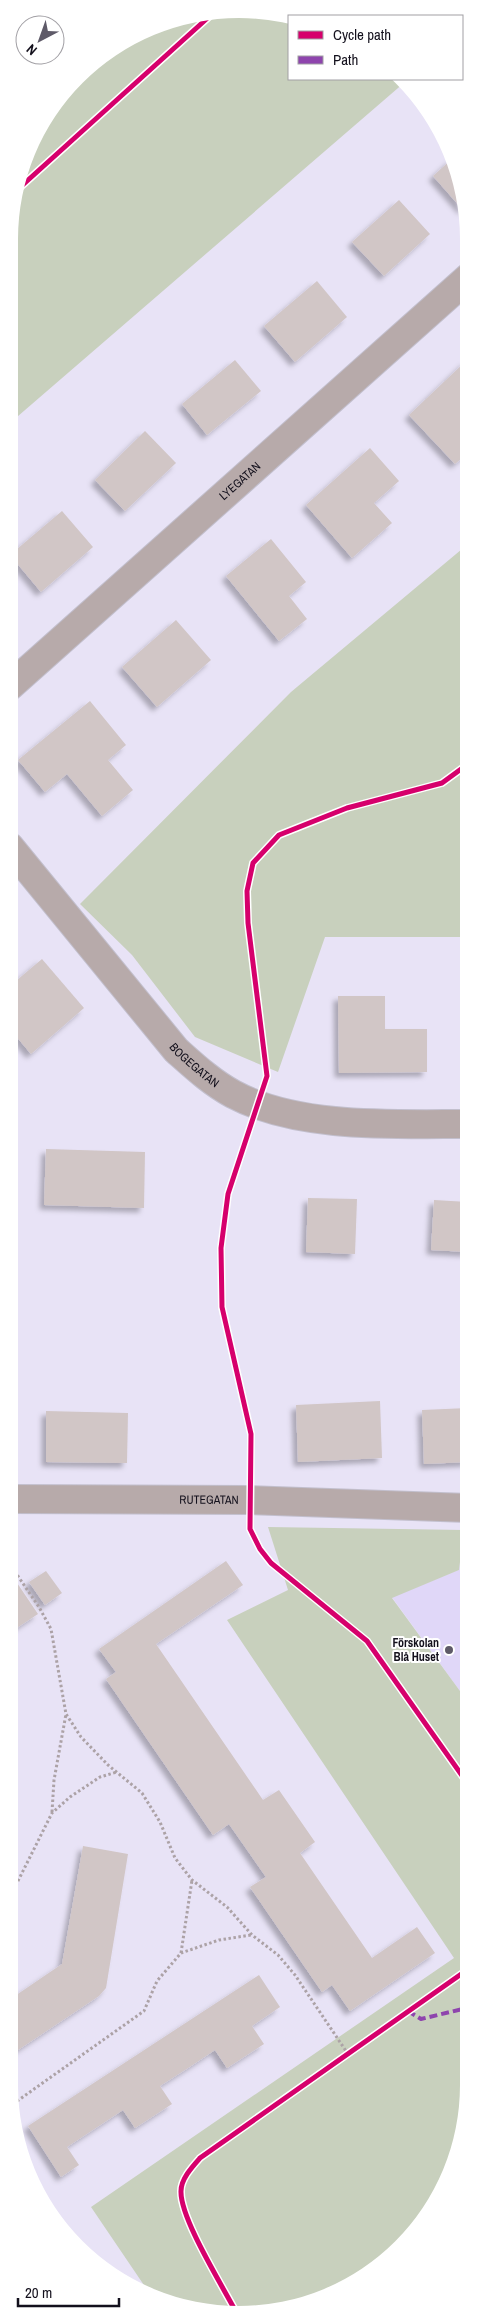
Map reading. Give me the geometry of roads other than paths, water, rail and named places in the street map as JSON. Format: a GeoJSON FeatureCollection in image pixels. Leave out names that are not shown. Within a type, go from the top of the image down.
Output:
{"type":"FeatureCollection","features":[{"type":"Feature","properties":{"kind":"street","name":"LYEGATAN"},"geometry":{"type":"LineString","coordinates":[[18,679],[460,285]]}},
{"type":"Feature","properties":{"kind":"street","name":"BOGEGATAN"},"geometry":{"type":"LineString","coordinates":[[18,857],[176,1050],[206,1077],[234,1095],[298,1115],[362,1123],[460,1124]]}},
{"type":"Feature","properties":{"kind":"street","name":"RUTEGATAN"},"geometry":{"type":"LineString","coordinates":[[18,1498],[250,1500],[460,1508]]}},
{"type":"Feature","properties":{"kind":"place","name":"Förskolan Blå Huset"},"geometry":{"type":"Point","coordinates":[449,1650]}}]}
